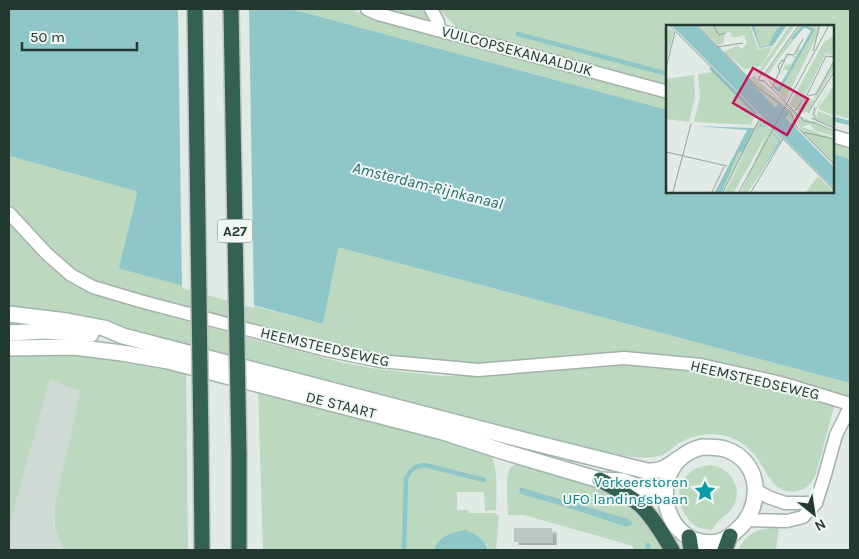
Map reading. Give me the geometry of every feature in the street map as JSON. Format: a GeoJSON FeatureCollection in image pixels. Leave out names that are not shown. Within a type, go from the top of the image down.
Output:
{"type":"FeatureCollection","features":[{"type":"Feature","properties":{"kind":"highway","name":"A27"},"geometry":{"type":"LineString","coordinates":[[195,9],[202,550]]}},
{"type":"Feature","properties":{"kind":"highway","name":"A27"},"geometry":{"type":"LineString","coordinates":[[231,9],[240,550]]}},
{"type":"Feature","properties":{"kind":"highway"},"geometry":{"type":"LineString","coordinates":[[600,480],[640,506],[658,527],[672,550]]}},
{"type":"Feature","properties":{"kind":"main road","name":"DE STAART"},"geometry":{"type":"LineString","coordinates":[[9,314],[67,321],[104,328],[123,336],[647,471],[654,472],[664,469],[678,459]]}},
{"type":"Feature","properties":{"kind":"main road","name":"DE STAART"},"geometry":{"type":"LineString","coordinates":[[9,333],[44,331],[123,336]]}},
{"type":"Feature","properties":{"kind":"main road","name":"DE STAART"},"geometry":{"type":"LineString","coordinates":[[9,348],[74,347],[122,352],[168,362],[443,432],[600,480],[622,481],[665,498]]}},
{"type":"Feature","properties":{"kind":"main road"},"geometry":{"type":"LineString","coordinates":[[702,447],[726,450],[738,456],[750,469],[756,490],[752,511],[747,520],[727,543],[720,541],[690,544],[671,520],[665,498],[667,480],[678,459],[692,450],[702,447]]}},
{"type":"Feature","properties":{"kind":"street","name":"VUILCOPSEKANAALDIJK"},"geometry":{"type":"LineString","coordinates":[[367,9],[378,14],[666,91]]}},
{"type":"Feature","properties":{"kind":"street"},"geometry":{"type":"LineString","coordinates":[[431,9],[438,22],[438,30]]}},
{"type":"Feature","properties":{"kind":"street"},"geometry":{"type":"LineString","coordinates":[[834,136],[850,141]]}},
{"type":"Feature","properties":{"kind":"street","name":"HEEMSTEEDSEWEG"},"geometry":{"type":"LineString","coordinates":[[9,213],[47,254],[71,275],[93,287],[332,351],[380,362],[478,370],[624,358],[701,365],[781,383],[850,406],[836,435],[816,503]]}},
{"type":"Feature","properties":{"kind":"street"},"geometry":{"type":"LineString","coordinates":[[756,490],[785,504],[816,503]]}},
{"type":"Feature","properties":{"kind":"street"},"geometry":{"type":"LineString","coordinates":[[747,520],[787,521],[803,517],[816,503]]}},
{"type":"Feature","properties":{"kind":"shaded area"},"geometry":{"type":"Polygon","coordinates":[[[50,380],[80,391],[55,504],[53,523],[64,550],[9,550],[9,527],[50,380]]]}},
{"type":"Feature","properties":{"kind":"green space"},"geometry":{"type":"Polygon","coordinates":[[[291,9],[352,9],[366,16],[666,96],[666,109],[291,9]]]}},
{"type":"Feature","properties":{"kind":"green space"},"geometry":{"type":"Polygon","coordinates":[[[384,9],[425,9],[433,22],[384,9]]]}},
{"type":"Feature","properties":{"kind":"green space"},"geometry":{"type":"Polygon","coordinates":[[[439,9],[850,9],[850,119],[834,114],[834,25],[666,25],[666,85],[457,28],[439,9]]]}},
{"type":"Feature","properties":{"kind":"green space"},"geometry":{"type":"Polygon","coordinates":[[[834,142],[850,146],[850,159],[834,154],[834,142]]]}},
{"type":"Feature","properties":{"kind":"green space"},"geometry":{"type":"Polygon","coordinates":[[[9,156],[136,191],[186,286],[257,307],[323,324],[338,249],[341,248],[850,383],[850,398],[701,359],[657,354],[598,353],[501,363],[462,364],[362,353],[97,284],[63,262],[9,204],[9,156]]]}},
{"type":"Feature","properties":{"kind":"green space"},"geometry":{"type":"Polygon","coordinates":[[[9,222],[45,263],[70,282],[99,296],[344,363],[377,369],[441,376],[503,375],[555,368],[598,365],[677,368],[730,377],[785,390],[833,404],[834,407],[816,474],[809,485],[797,491],[788,491],[775,485],[751,451],[736,440],[723,435],[711,434],[693,437],[681,442],[666,453],[655,457],[645,458],[609,453],[88,319],[9,309],[9,222]]]}},
{"type":"Feature","properties":{"kind":"green space"},"geometry":{"type":"Polygon","coordinates":[[[85,352],[186,371],[188,550],[64,550],[55,528],[55,504],[80,391],[50,380],[9,527],[9,353],[85,352]]]}},
{"type":"Feature","properties":{"kind":"green space"},"geometry":{"type":"Polygon","coordinates":[[[258,388],[438,435],[491,455],[496,475],[496,510],[485,511],[484,492],[457,492],[457,510],[468,510],[469,513],[496,513],[496,515],[499,515],[496,550],[488,550],[487,544],[435,547],[434,550],[263,550],[258,388]]]}},
{"type":"Feature","properties":{"kind":"green space"},"geometry":{"type":"Polygon","coordinates":[[[518,462],[581,481],[616,497],[644,520],[665,550],[633,550],[633,546],[524,515],[508,515],[508,474],[511,467],[518,462]]]}},
{"type":"Feature","properties":{"kind":"green space"},"geometry":{"type":"Polygon","coordinates":[[[710,465],[729,474],[736,486],[737,493],[733,507],[712,530],[698,527],[690,521],[682,509],[679,494],[683,480],[688,474],[693,470],[710,465]]]}},
{"type":"Feature","properties":{"kind":"green space"},"geometry":{"type":"Polygon","coordinates":[[[779,527],[776,550],[738,550],[746,539],[755,532],[779,527]]]}},
{"type":"Feature","properties":{"kind":"water","name":"Amsterdam-Rijnkanaal"},"geometry":{"type":"Polygon","coordinates":[[[9,9],[291,9],[666,109],[666,192],[834,192],[834,154],[850,159],[850,383],[341,248],[338,249],[323,324],[121,269],[119,267],[137,195],[136,191],[9,156],[9,9]]]}},
{"type":"Feature","properties":{"kind":"water"},"geometry":{"type":"Polygon","coordinates":[[[520,488],[628,519],[633,524],[627,527],[521,494],[520,488]]]}},
{"type":"Feature","properties":{"kind":"water"},"geometry":{"type":"Polygon","coordinates":[[[466,530],[482,540],[488,550],[434,550],[443,538],[466,530]]]}},
{"type":"Feature","properties":{"kind":"pier"},"geometry":{"type":"Polygon","coordinates":[[[178,9],[249,9],[254,308],[182,288],[178,9]]]}},
{"type":"Feature","properties":{"kind":"building"},"geometry":{"type":"Polygon","coordinates":[[[514,528],[552,528],[553,543],[514,542],[514,528]]]}},
{"type":"Feature","properties":{"kind":"waterway"},"geometry":{"type":"LineString","coordinates":[[518,34],[666,73]]}},
{"type":"Feature","properties":{"kind":"waterway"},"geometry":{"type":"LineString","coordinates":[[834,119],[850,123]]}},
{"type":"Feature","properties":{"kind":"waterway"},"geometry":{"type":"LineString","coordinates":[[404,550],[406,478],[412,470],[425,465],[484,480]]}},
{"type":"Feature","properties":{"kind":"waterway"},"geometry":{"type":"LineString","coordinates":[[648,545],[648,550]]}},
{"type":"Feature","properties":{"kind":"place","name":"Verkeerstoren UFO landingsbaan"},"geometry":{"type":"Point","coordinates":[705,491]}}]}
